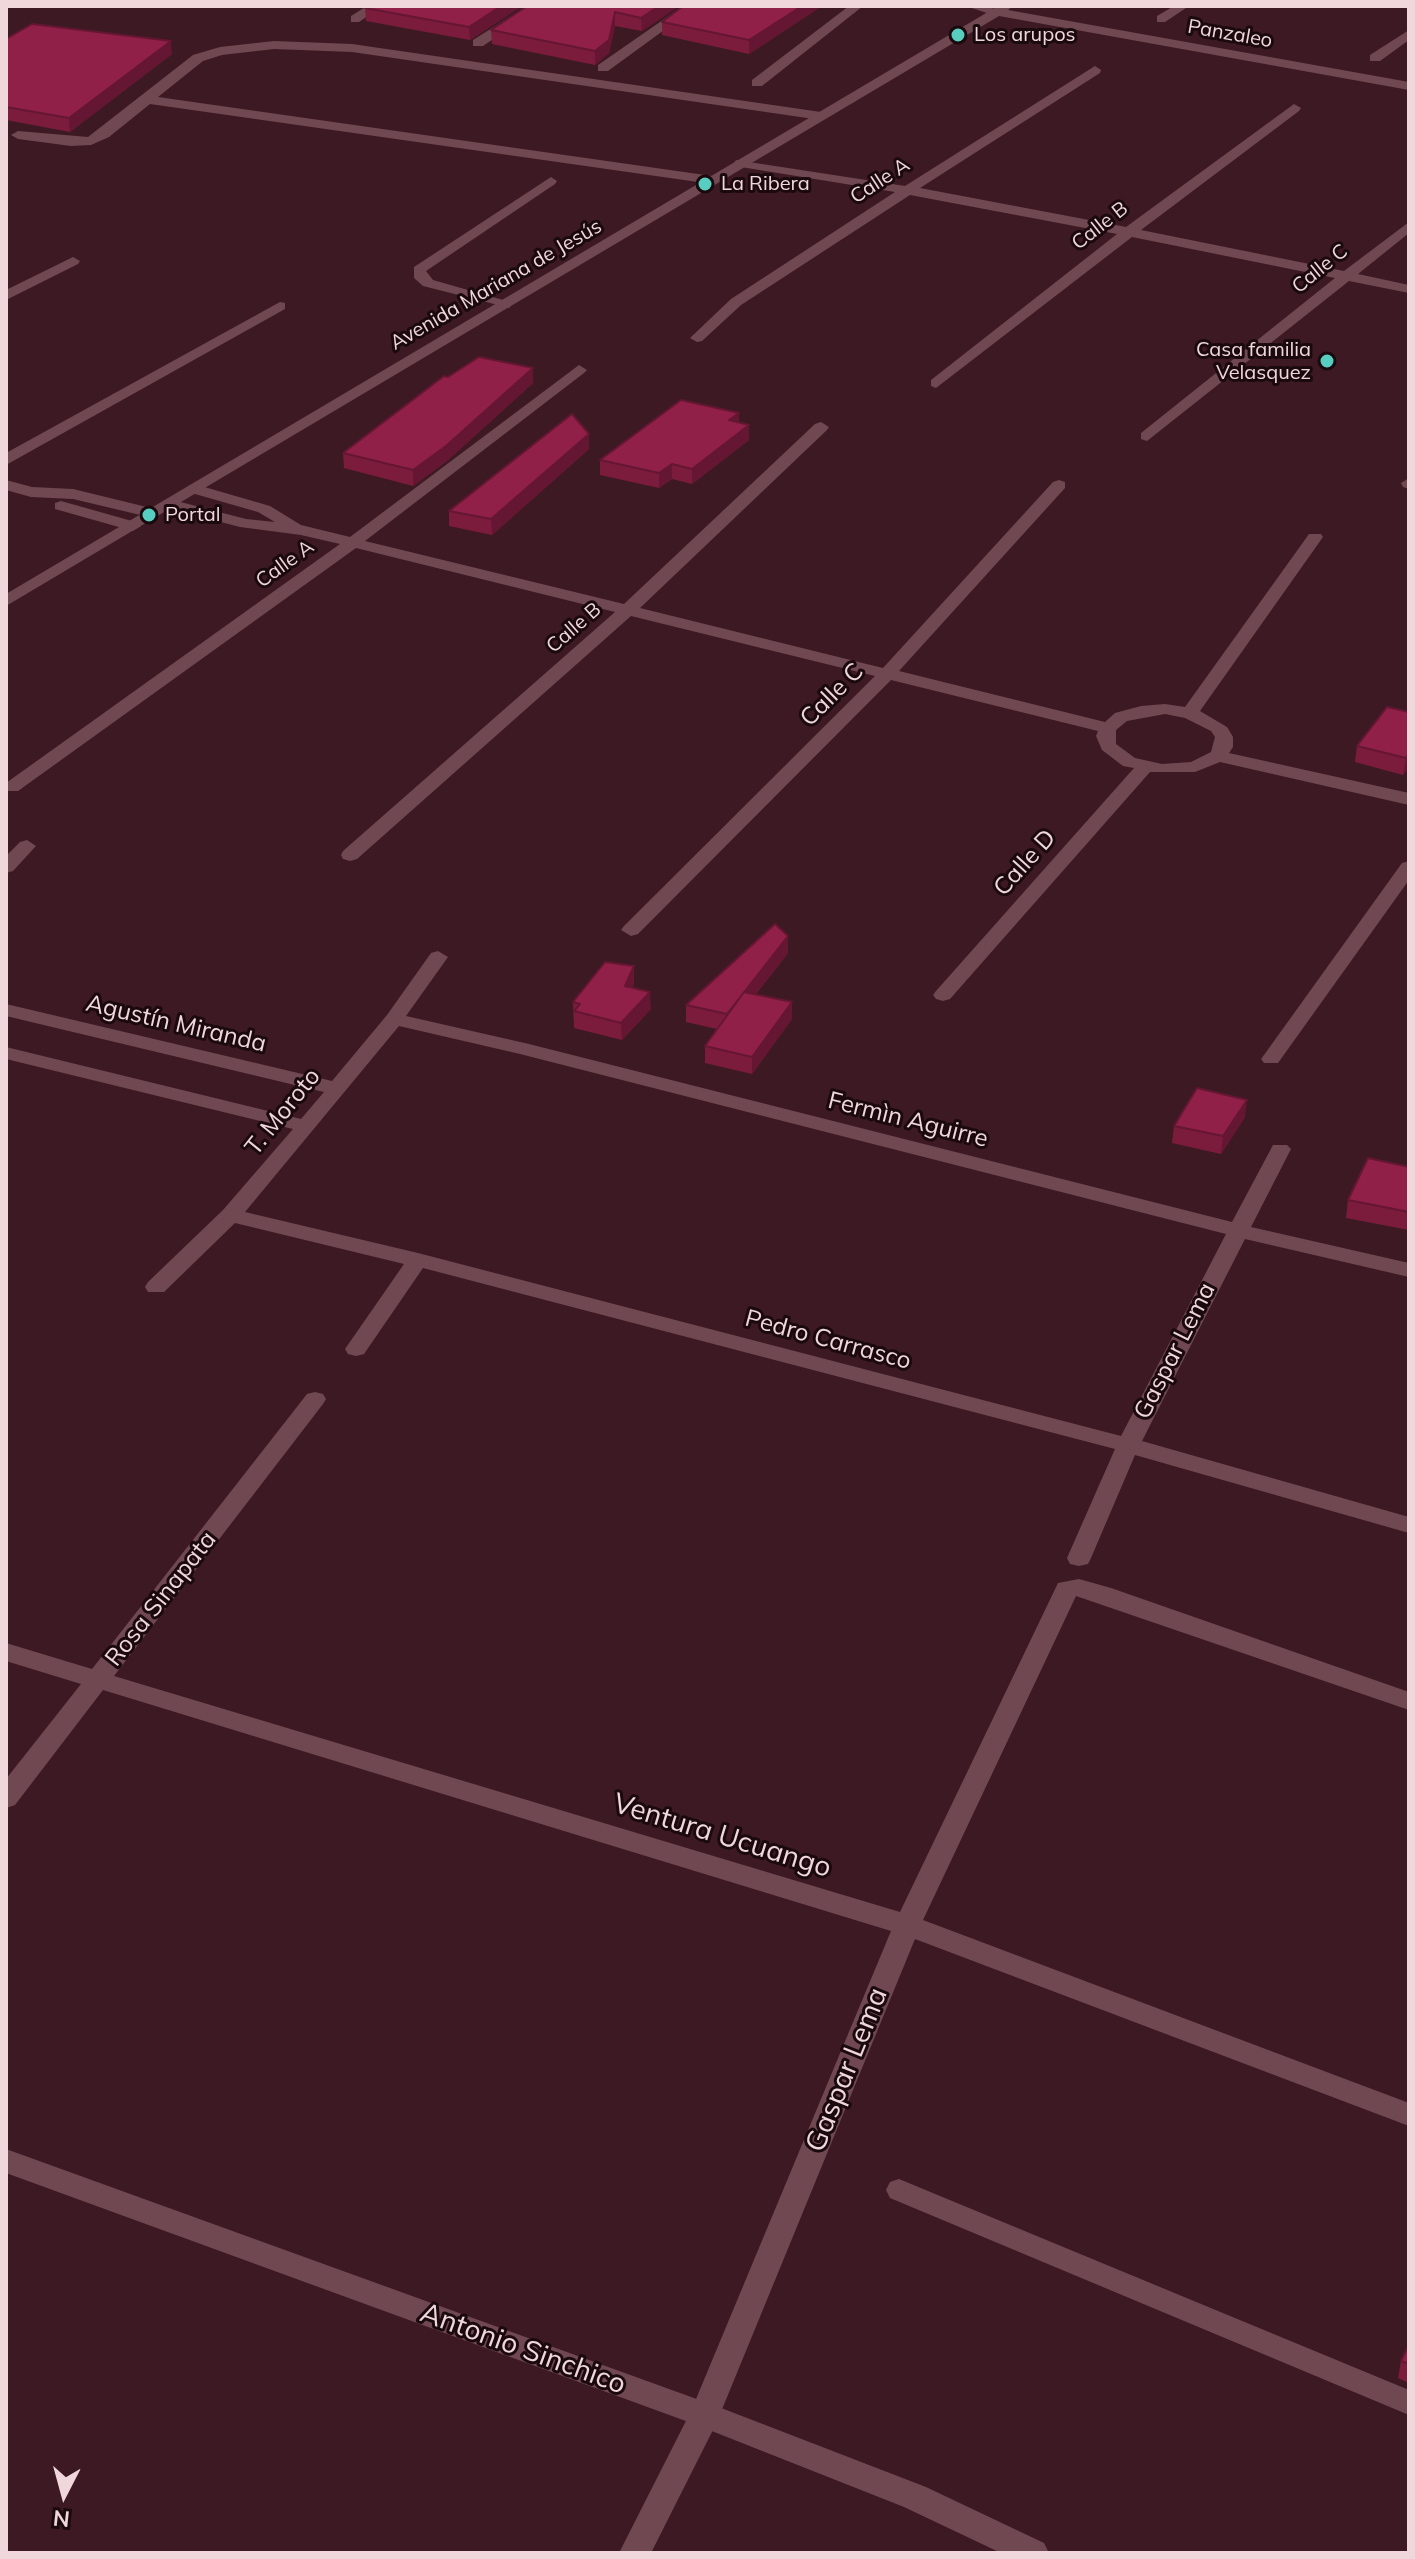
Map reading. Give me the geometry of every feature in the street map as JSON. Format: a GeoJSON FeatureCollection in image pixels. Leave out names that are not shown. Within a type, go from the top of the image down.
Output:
{"type":"FeatureCollection","features":[{"type":"Feature","properties":{"kind":"street"},"geometry":{"type":"LineString","coordinates":[[355,19],[376,6]]}},
{"type":"Feature","properties":{"kind":"street"},"geometry":{"type":"LineString","coordinates":[[478,43],[536,6]]}},
{"type":"Feature","properties":{"kind":"street"},"geometry":{"type":"LineString","coordinates":[[603,68],[691,6]]}},
{"type":"Feature","properties":{"kind":"street"},"geometry":{"type":"LineString","coordinates":[[757,83],[857,6]]}},
{"type":"Feature","properties":{"kind":"street","name":"Panzaleo"},"geometry":{"type":"LineString","coordinates":[[972,6],[1002,9],[1409,86]]}},
{"type":"Feature","properties":{"kind":"street"},"geometry":{"type":"LineString","coordinates":[[1161,19],[1183,6]]}},
{"type":"Feature","properties":{"kind":"street","name":"Avenida Mariana de Jesús"},"geometry":{"type":"LineString","coordinates":[[6,601],[1002,9]]}},
{"type":"Feature","properties":{"kind":"street"},"geometry":{"type":"LineString","coordinates":[[1375,58],[1409,34]]}},
{"type":"Feature","properties":{"kind":"street"},"geometry":{"type":"LineString","coordinates":[[18,135],[71,142],[91,141],[104,134],[198,58],[220,51],[304,45],[352,48],[821,116]]}},
{"type":"Feature","properties":{"kind":"street","name":"Calle A"},"geometry":{"type":"LineString","coordinates":[[697,338],[736,302],[1095,70]]}},
{"type":"Feature","properties":{"kind":"street"},"geometry":{"type":"LineString","coordinates":[[144,99],[712,180]]}},
{"type":"Feature","properties":{"kind":"street","name":"Calle B"},"geometry":{"type":"LineString","coordinates":[[936,383],[1294,108]]}},
{"type":"Feature","properties":{"kind":"street"},"geometry":{"type":"LineString","coordinates":[[748,159],[818,177],[848,179],[1129,232],[1409,289]]}},
{"type":"Feature","properties":{"kind":"street","name":"Calle C"},"geometry":{"type":"LineString","coordinates":[[1147,436],[1409,226]]}},
{"type":"Feature","properties":{"kind":"street"},"geometry":{"type":"LineString","coordinates":[[6,296],[73,261]]}},
{"type":"Feature","properties":{"kind":"street"},"geometry":{"type":"LineString","coordinates":[[6,460],[280,306]]}},
{"type":"Feature","properties":{"kind":"street","name":"Calle A"},"geometry":{"type":"LineString","coordinates":[[12,787],[351,544],[579,370]]}},
{"type":"Feature","properties":{"kind":"street","name":"Calle B"},"geometry":{"type":"LineString","coordinates":[[350,855],[628,610],[821,427]]}},
{"type":"Feature","properties":{"kind":"street"},"geometry":{"type":"LineString","coordinates":[[6,485],[66,500],[153,513]]}},
{"type":"Feature","properties":{"kind":"street","name":"Calle C"},"geometry":{"type":"LineString","coordinates":[[631,930],[887,674],[1059,485]]}},
{"type":"Feature","properties":{"kind":"street"},"geometry":{"type":"LineString","coordinates":[[194,489],[264,509],[301,530]]}},
{"type":"Feature","properties":{"kind":"street"},"geometry":{"type":"LineString","coordinates":[[66,500],[133,526]]}},
{"type":"Feature","properties":{"kind":"street"},"geometry":{"type":"LineString","coordinates":[[169,504],[246,524],[301,530],[1108,728]]}},
{"type":"Feature","properties":{"kind":"street"},"geometry":{"type":"LineString","coordinates":[[1190,713],[1315,537]]}},
{"type":"Feature","properties":{"kind":"street"},"geometry":{"type":"LineString","coordinates":[[1165,709],[1190,713],[1218,727],[1224,737],[1224,747],[1218,756],[1195,767],[1170,770],[1145,767],[1129,762],[1108,746],[1105,736],[1108,728],[1121,717],[1165,709]]}},
{"type":"Feature","properties":{"kind":"street"},"geometry":{"type":"LineString","coordinates":[[1218,756],[1409,799]]}},
{"type":"Feature","properties":{"kind":"street","name":"Calle D"},"geometry":{"type":"LineString","coordinates":[[943,995],[1145,767]]}},
{"type":"Feature","properties":{"kind":"street"},"geometry":{"type":"LineString","coordinates":[[6,867],[27,846]]}},
{"type":"Feature","properties":{"kind":"street"},"geometry":{"type":"LineString","coordinates":[[1271,1059],[1409,867]]}},
{"type":"Feature","properties":{"kind":"street","name":"T. Moroto"},"geometry":{"type":"LineString","coordinates":[[156,1287],[231,1215],[394,1019],[438,957]]}},
{"type":"Feature","properties":{"kind":"street","name":"Agustín Miranda"},"geometry":{"type":"LineString","coordinates":[[6,1010],[335,1088]]}},
{"type":"Feature","properties":{"kind":"street","name":"Fermìn Aguirre"},"geometry":{"type":"LineString","coordinates":[[394,1019],[522,1048],[1236,1230],[1409,1270]]}},
{"type":"Feature","properties":{"kind":"street"},"geometry":{"type":"LineString","coordinates":[[6,1053],[305,1126]]}},
{"type":"Feature","properties":{"kind":"street","name":"Gaspar Lema"},"geometry":{"type":"LineString","coordinates":[[1079,1558],[1128,1445],[1280,1149]]}},
{"type":"Feature","properties":{"kind":"street","name":"Pedro Carrasco"},"geometry":{"type":"LineString","coordinates":[[231,1215],[418,1260],[1128,1445],[1409,1525]]}},
{"type":"Feature","properties":{"kind":"street"},"geometry":{"type":"LineString","coordinates":[[356,1349],[418,1260]]}},
{"type":"Feature","properties":{"kind":"street","name":"Rosa Sinapata"},"geometry":{"type":"LineString","coordinates":[[6,1798],[315,1399]]}},
{"type":"Feature","properties":{"kind":"street","name":"Gaspar Lema"},"geometry":{"type":"LineString","coordinates":[[635,2553],[705,2415],[907,1925],[1067,1589],[1079,1587],[1102,1594],[1409,1701]]}},
{"type":"Feature","properties":{"kind":"street","name":"Ventura Ucuango"},"geometry":{"type":"LineString","coordinates":[[6,1652],[907,1925],[1409,2115]]}},
{"type":"Feature","properties":{"kind":"street","name":"Antonio Sinchico"},"geometry":{"type":"LineString","coordinates":[[6,2161],[705,2415],[915,2497],[1033,2553]]}},
{"type":"Feature","properties":{"kind":"lane"},"geometry":{"type":"LineString","coordinates":[[505,305],[428,283],[419,275],[419,270],[551,181]]}},
{"type":"Feature","properties":{"kind":"lane"},"geometry":{"type":"LineString","coordinates":[[899,2190],[1409,2403]]}},
{"type":"Feature","properties":{"kind":"building"},"geometry":{"type":"Polygon","coordinates":[[[501,6],[469,27],[365,8],[501,6]]]}},
{"type":"Feature","properties":{"kind":"building"},"geometry":{"type":"Polygon","coordinates":[[[527,6],[659,6],[641,18],[615,12],[609,40],[595,51],[491,30],[527,6]]]}},
{"type":"Feature","properties":{"kind":"building"},"geometry":{"type":"Polygon","coordinates":[[[683,6],[802,6],[749,40],[662,22],[683,6]]]}},
{"type":"Feature","properties":{"kind":"building"},"geometry":{"type":"Polygon","coordinates":[[[32,24],[171,41],[69,118],[6,107],[6,39],[32,24]]]}},
{"type":"Feature","properties":{"kind":"building"},"geometry":{"type":"Polygon","coordinates":[[[479,357],[533,368],[446,446],[413,470],[343,453],[444,376],[448,377],[479,357]]]}},
{"type":"Feature","properties":{"kind":"building"},"geometry":{"type":"Polygon","coordinates":[[[681,400],[739,413],[729,420],[749,425],[692,469],[672,464],[659,473],[600,460],[681,400]]]}},
{"type":"Feature","properties":{"kind":"building"},"geometry":{"type":"Polygon","coordinates":[[[572,414],[589,434],[491,519],[449,511],[572,414]]]}},
{"type":"Feature","properties":{"kind":"building"},"geometry":{"type":"Polygon","coordinates":[[[1387,707],[1409,712],[1409,754],[1406,758],[1357,746],[1387,707]]]}},
{"type":"Feature","properties":{"kind":"building"},"geometry":{"type":"Polygon","coordinates":[[[775,924],[788,936],[727,1014],[686,1005],[775,924]]]}},
{"type":"Feature","properties":{"kind":"building"},"geometry":{"type":"Polygon","coordinates":[[[605,962],[634,966],[625,986],[650,992],[621,1023],[574,1011],[580,1004],[573,1002],[605,962]]]}},
{"type":"Feature","properties":{"kind":"building"},"geometry":{"type":"Polygon","coordinates":[[[744,992],[792,1002],[752,1057],[705,1046],[744,992]]]}},
{"type":"Feature","properties":{"kind":"building"},"geometry":{"type":"Polygon","coordinates":[[[1197,1088],[1247,1100],[1223,1136],[1174,1126],[1197,1088]]]}},
{"type":"Feature","properties":{"kind":"building"},"geometry":{"type":"Polygon","coordinates":[[[1368,1158],[1409,1167],[1409,1212],[1348,1200],[1368,1158]]]}},
{"type":"Feature","properties":{"kind":"building"},"geometry":{"type":"Polygon","coordinates":[[[1409,2345],[1409,2364],[1401,2361],[1409,2345]]]}},
{"type":"Feature","properties":{"kind":"place","name":"Los arupos"},"geometry":{"type":"Point","coordinates":[958,35]}},
{"type":"Feature","properties":{"kind":"place","name":"La Ribera"},"geometry":{"type":"Point","coordinates":[705,184]}},
{"type":"Feature","properties":{"kind":"place","name":"Casa familia Velasquez"},"geometry":{"type":"Point","coordinates":[1327,361]}},
{"type":"Feature","properties":{"kind":"place","name":"Portal"},"geometry":{"type":"Point","coordinates":[149,515]}}]}
